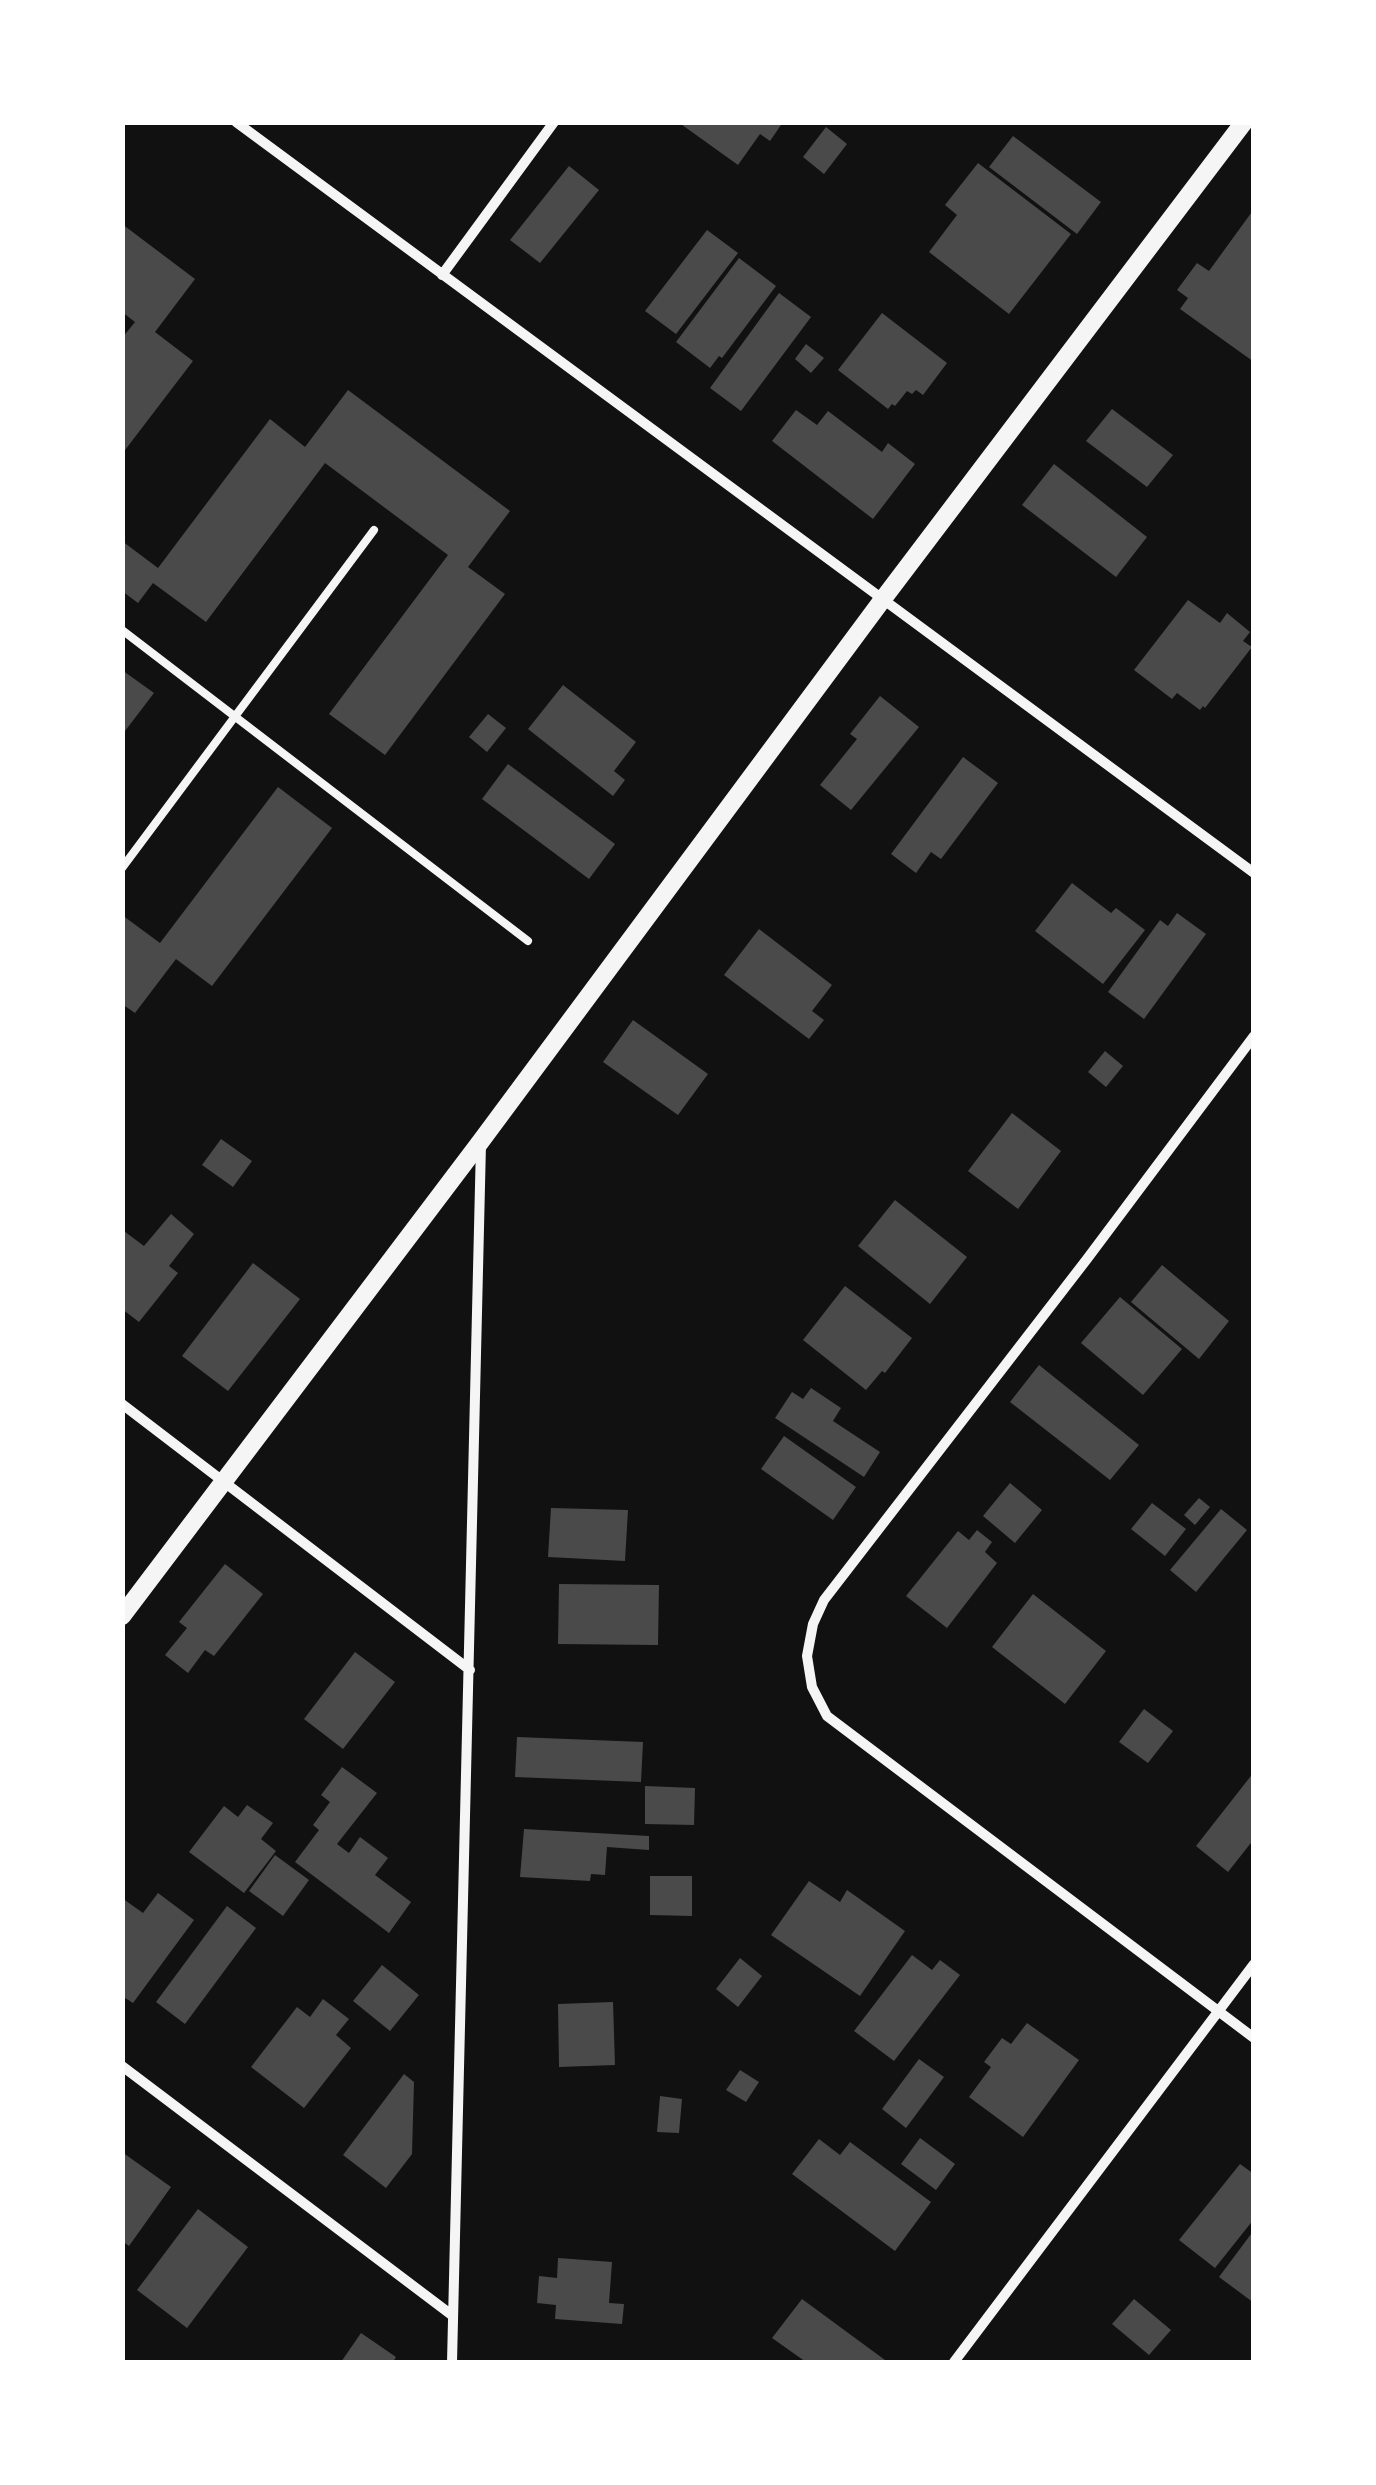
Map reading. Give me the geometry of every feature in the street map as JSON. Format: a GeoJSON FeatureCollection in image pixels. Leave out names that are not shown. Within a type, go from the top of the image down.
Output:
{"type":"FeatureCollection","features":[{"type":"Feature","properties":{"kind":"street"},"geometry":{"type":"LineString","coordinates":[[236,122],[1254,872]]}},
{"type":"Feature","properties":{"kind":"street"},"geometry":{"type":"LineString","coordinates":[[442,275],[554,122]]}},
{"type":"Feature","properties":{"kind":"street"},"geometry":{"type":"LineString","coordinates":[[122,1616],[1244,122]]}},
{"type":"Feature","properties":{"kind":"street"},"geometry":{"type":"LineString","coordinates":[[1254,1036],[824,1600],[812,1624],[807,1656],[812,1688],[827,1716],[1254,2038]]}},
{"type":"Feature","properties":{"kind":"street"},"geometry":{"type":"LineString","coordinates":[[452,2362],[482,1141]]}},
{"type":"Feature","properties":{"kind":"street"},"geometry":{"type":"LineString","coordinates":[[122,1404],[470,1670]]}},
{"type":"Feature","properties":{"kind":"street"},"geometry":{"type":"LineString","coordinates":[[954,2362],[1254,1964]]}},
{"type":"Feature","properties":{"kind":"street"},"geometry":{"type":"LineString","coordinates":[[122,2066],[453,2316]]}},
{"type":"Feature","properties":{"kind":"lane"},"geometry":{"type":"LineString","coordinates":[[122,868],[374,530]]}},
{"type":"Feature","properties":{"kind":"lane"},"geometry":{"type":"LineString","coordinates":[[122,630],[528,941]]}},
{"type":"Feature","properties":{"kind":"building"},"geometry":{"type":"Polygon","coordinates":[[[678,122],[783,122],[770,141],[760,134],[738,165],[678,122]]]}},
{"type":"Feature","properties":{"kind":"building"},"geometry":{"type":"Polygon","coordinates":[[[826,127],[847,144],[824,174],[803,157],[826,127]]]}},
{"type":"Feature","properties":{"kind":"building"},"geometry":{"type":"Polygon","coordinates":[[[1013,136],[1101,202],[1077,234],[989,167],[1013,136]]]}},
{"type":"Feature","properties":{"kind":"building"},"geometry":{"type":"Polygon","coordinates":[[[978,163],[1071,234],[1009,314],[929,252],[957,215],[945,205],[978,163]]]}},
{"type":"Feature","properties":{"kind":"building"},"geometry":{"type":"Polygon","coordinates":[[[569,166],[599,190],[540,263],[510,240],[569,166]]]}},
{"type":"Feature","properties":{"kind":"building"},"geometry":{"type":"Polygon","coordinates":[[[1254,209],[1254,362],[1180,309],[1188,298],[1177,290],[1197,263],[1209,271],[1254,209]]]}},
{"type":"Feature","properties":{"kind":"building"},"geometry":{"type":"Polygon","coordinates":[[[122,224],[195,279],[155,332],[193,361],[122,454],[122,338],[135,322],[122,312],[122,224]]]}},
{"type":"Feature","properties":{"kind":"building"},"geometry":{"type":"Polygon","coordinates":[[[707,230],[738,253],[676,334],[645,311],[707,230]]]}},
{"type":"Feature","properties":{"kind":"building"},"geometry":{"type":"Polygon","coordinates":[[[739,258],[776,286],[722,358],[719,356],[710,368],[676,342],[739,258]]]}},
{"type":"Feature","properties":{"kind":"building"},"geometry":{"type":"Polygon","coordinates":[[[779,293],[811,317],[741,411],[710,388],[779,293]]]}},
{"type":"Feature","properties":{"kind":"building"},"geometry":{"type":"Polygon","coordinates":[[[882,313],[947,363],[923,395],[916,390],[912,394],[907,391],[888,409],[838,370],[882,313]]]}},
{"type":"Feature","properties":{"kind":"building"},"geometry":{"type":"Polygon","coordinates":[[[806,344],[824,358],[811,373],[795,359],[806,344]]]}},
{"type":"Feature","properties":{"kind":"building"},"geometry":{"type":"Polygon","coordinates":[[[348,390],[510,511],[468,567],[505,594],[385,755],[329,714],[448,555],[325,463],[206,622],[153,583],[138,603],[122,591],[122,541],[158,568],[270,419],[305,447],[348,390]]]}},
{"type":"Feature","properties":{"kind":"building"},"geometry":{"type":"Polygon","coordinates":[[[1112,409],[1173,455],[1147,487],[1086,441],[1112,409]]]}},
{"type":"Feature","properties":{"kind":"building"},"geometry":{"type":"Polygon","coordinates":[[[796,410],[817,425],[828,411],[882,452],[888,443],[915,464],[873,519],[772,441],[796,410]]]}},
{"type":"Feature","properties":{"kind":"building"},"geometry":{"type":"Polygon","coordinates":[[[1054,464],[1147,537],[1116,577],[1022,505],[1054,464]]]}},
{"type":"Feature","properties":{"kind":"building"},"geometry":{"type":"Polygon","coordinates":[[[1188,600],[1220,623],[1227,613],[1250,632],[1243,641],[1252,647],[1200,710],[1177,693],[1172,699],[1134,670],[1188,600]]]}},
{"type":"Feature","properties":{"kind":"building"},"geometry":{"type":"Polygon","coordinates":[[[122,670],[154,693],[122,735],[122,670]]]}},
{"type":"Feature","properties":{"kind":"building"},"geometry":{"type":"Polygon","coordinates":[[[563,685],[636,742],[614,771],[625,780],[613,796],[528,729],[563,685]]]}},
{"type":"Feature","properties":{"kind":"building"},"geometry":{"type":"Polygon","coordinates":[[[880,696],[919,727],[851,810],[820,785],[857,739],[850,734],[880,696]]]}},
{"type":"Feature","properties":{"kind":"building"},"geometry":{"type":"Polygon","coordinates":[[[488,714],[506,728],[487,752],[469,737],[488,714]]]}},
{"type":"Feature","properties":{"kind":"building"},"geometry":{"type":"Polygon","coordinates":[[[963,757],[998,783],[941,859],[931,852],[916,873],[891,854],[963,757]]]}},
{"type":"Feature","properties":{"kind":"building"},"geometry":{"type":"Polygon","coordinates":[[[508,764],[615,844],[589,879],[482,799],[508,764]]]}},
{"type":"Feature","properties":{"kind":"building"},"geometry":{"type":"Polygon","coordinates":[[[278,787],[332,828],[212,986],[176,959],[135,1013],[122,1004],[122,915],[160,943],[278,787]]]}},
{"type":"Feature","properties":{"kind":"building"},"geometry":{"type":"Polygon","coordinates":[[[1072,883],[1111,913],[1116,908],[1145,930],[1103,984],[1035,931],[1072,883]]]}},
{"type":"Feature","properties":{"kind":"building"},"geometry":{"type":"Polygon","coordinates":[[[1177,913],[1206,934],[1144,1019],[1108,992],[1160,920],[1168,926],[1177,913]]]}},
{"type":"Feature","properties":{"kind":"building"},"geometry":{"type":"Polygon","coordinates":[[[759,929],[832,985],[812,1011],[824,1020],[809,1039],[724,975],[759,929]]]}},
{"type":"Feature","properties":{"kind":"building"},"geometry":{"type":"Polygon","coordinates":[[[633,1020],[708,1074],[678,1115],[603,1062],[633,1020]]]}},
{"type":"Feature","properties":{"kind":"building"},"geometry":{"type":"Polygon","coordinates":[[[1105,1051],[1123,1066],[1106,1087],[1088,1072],[1105,1051]]]}},
{"type":"Feature","properties":{"kind":"building"},"geometry":{"type":"Polygon","coordinates":[[[1012,1113],[1061,1151],[1018,1209],[968,1171],[1012,1113]]]}},
{"type":"Feature","properties":{"kind":"building"},"geometry":{"type":"Polygon","coordinates":[[[221,1139],[252,1161],[233,1187],[202,1165],[221,1139]]]}},
{"type":"Feature","properties":{"kind":"building"},"geometry":{"type":"Polygon","coordinates":[[[895,1200],[967,1257],[930,1304],[858,1246],[895,1200]]]}},
{"type":"Feature","properties":{"kind":"building"},"geometry":{"type":"Polygon","coordinates":[[[171,1214],[194,1234],[169,1266],[178,1273],[139,1322],[122,1309],[122,1233],[144,1246],[171,1214]]]}},
{"type":"Feature","properties":{"kind":"building"},"geometry":{"type":"Polygon","coordinates":[[[253,1263],[300,1299],[228,1391],[182,1356],[253,1263]]]}},
{"type":"Feature","properties":{"kind":"building"},"geometry":{"type":"Polygon","coordinates":[[[1162,1265],[1229,1321],[1199,1359],[1131,1302],[1162,1265]]]}},
{"type":"Feature","properties":{"kind":"building"},"geometry":{"type":"Polygon","coordinates":[[[845,1286],[912,1338],[866,1390],[803,1340],[845,1286]]]}},
{"type":"Feature","properties":{"kind":"building"},"geometry":{"type":"Polygon","coordinates":[[[1120,1297],[1182,1349],[1143,1395],[1081,1343],[1120,1297]]]}},
{"type":"Feature","properties":{"kind":"building"},"geometry":{"type":"Polygon","coordinates":[[[1039,1365],[1139,1445],[1110,1480],[1010,1402],[1039,1365]]]}},
{"type":"Feature","properties":{"kind":"building"},"geometry":{"type":"Polygon","coordinates":[[[811,1388],[841,1408],[833,1421],[880,1452],[864,1477],[775,1418],[792,1392],[803,1399],[811,1388]]]}},
{"type":"Feature","properties":{"kind":"building"},"geometry":{"type":"Polygon","coordinates":[[[784,1436],[856,1487],[833,1520],[761,1469],[784,1436]]]}},
{"type":"Feature","properties":{"kind":"building"},"geometry":{"type":"Polygon","coordinates":[[[1010,1483],[1042,1510],[1015,1543],[983,1516],[1010,1483]]]}},
{"type":"Feature","properties":{"kind":"building"},"geometry":{"type":"Polygon","coordinates":[[[1199,1498],[1210,1507],[1195,1525],[1184,1515],[1199,1498]]]}},
{"type":"Feature","properties":{"kind":"building"},"geometry":{"type":"Polygon","coordinates":[[[1152,1503],[1186,1529],[1165,1556],[1131,1529],[1152,1503]]]}},
{"type":"Feature","properties":{"kind":"building"},"geometry":{"type":"Polygon","coordinates":[[[551,1508],[628,1510],[625,1561],[548,1557],[551,1508]]]}},
{"type":"Feature","properties":{"kind":"building"},"geometry":{"type":"Polygon","coordinates":[[[1221,1509],[1247,1530],[1196,1592],[1170,1570],[1221,1509]]]}},
{"type":"Feature","properties":{"kind":"building"},"geometry":{"type":"Polygon","coordinates":[[[977,1530],[992,1542],[985,1552],[997,1563],[947,1628],[906,1596],[958,1531],[969,1540],[977,1530]]]}},
{"type":"Feature","properties":{"kind":"building"},"geometry":{"type":"Polygon","coordinates":[[[225,1564],[263,1594],[214,1656],[205,1650],[188,1673],[165,1655],[187,1628],[179,1622],[225,1564]]]}},
{"type":"Feature","properties":{"kind":"building"},"geometry":{"type":"Polygon","coordinates":[[[559,1584],[659,1585],[658,1645],[558,1644],[559,1584]]]}},
{"type":"Feature","properties":{"kind":"building"},"geometry":{"type":"Polygon","coordinates":[[[1033,1594],[1106,1651],[1065,1704],[992,1647],[1033,1594]]]}},
{"type":"Feature","properties":{"kind":"building"},"geometry":{"type":"Polygon","coordinates":[[[355,1652],[395,1682],[343,1749],[304,1719],[355,1652]]]}},
{"type":"Feature","properties":{"kind":"building"},"geometry":{"type":"Polygon","coordinates":[[[1144,1709],[1173,1731],[1148,1763],[1119,1742],[1144,1709]]]}},
{"type":"Feature","properties":{"kind":"building"},"geometry":{"type":"Polygon","coordinates":[[[517,1737],[643,1742],[641,1782],[515,1777],[517,1737]]]}},
{"type":"Feature","properties":{"kind":"building"},"geometry":{"type":"Polygon","coordinates":[[[342,1767],[377,1793],[337,1844],[349,1853],[360,1837],[388,1858],[375,1875],[411,1902],[389,1933],[295,1862],[319,1830],[313,1825],[330,1802],[321,1795],[342,1767]]]}},
{"type":"Feature","properties":{"kind":"building"},"geometry":{"type":"Polygon","coordinates":[[[1254,1772],[1254,1839],[1228,1872],[1196,1846],[1254,1772]]]}},
{"type":"Feature","properties":{"kind":"building"},"geometry":{"type":"Polygon","coordinates":[[[645,1786],[695,1788],[694,1825],[645,1824],[645,1786]]]}},
{"type":"Feature","properties":{"kind":"building"},"geometry":{"type":"Polygon","coordinates":[[[247,1805],[273,1823],[261,1839],[276,1851],[244,1893],[189,1852],[224,1806],[238,1817],[247,1805]]]}},
{"type":"Feature","properties":{"kind":"building"},"geometry":{"type":"Polygon","coordinates":[[[524,1829],[649,1836],[649,1850],[607,1847],[605,1875],[591,1874],[590,1881],[520,1877],[524,1829]]]}},
{"type":"Feature","properties":{"kind":"building"},"geometry":{"type":"Polygon","coordinates":[[[275,1855],[309,1880],[283,1916],[249,1891],[275,1855]]]}},
{"type":"Feature","properties":{"kind":"building"},"geometry":{"type":"Polygon","coordinates":[[[650,1876],[692,1876],[692,1916],[650,1915],[650,1876]]]}},
{"type":"Feature","properties":{"kind":"building"},"geometry":{"type":"Polygon","coordinates":[[[809,1881],[840,1902],[847,1890],[905,1931],[860,1996],[771,1935],[809,1881]]]}},
{"type":"Feature","properties":{"kind":"building"},"geometry":{"type":"Polygon","coordinates":[[[158,1893],[194,1920],[133,2003],[122,1996],[122,1898],[143,1913],[158,1893]]]}},
{"type":"Feature","properties":{"kind":"building"},"geometry":{"type":"Polygon","coordinates":[[[227,1906],[256,1928],[185,2024],[156,2002],[227,1906]]]}},
{"type":"Feature","properties":{"kind":"building"},"geometry":{"type":"Polygon","coordinates":[[[912,1955],[932,1970],[940,1960],[960,1975],[894,2061],[854,2031],[912,1955]]]}},
{"type":"Feature","properties":{"kind":"building"},"geometry":{"type":"Polygon","coordinates":[[[740,1958],[762,1976],[738,2007],[716,1989],[740,1958]]]}},
{"type":"Feature","properties":{"kind":"building"},"geometry":{"type":"Polygon","coordinates":[[[382,1965],[419,1995],[390,2031],[353,2001],[382,1965]]]}},
{"type":"Feature","properties":{"kind":"building"},"geometry":{"type":"Polygon","coordinates":[[[323,1999],[349,2019],[336,2035],[351,2048],[304,2108],[251,2067],[297,2007],[310,2017],[323,1999]]]}},
{"type":"Feature","properties":{"kind":"building"},"geometry":{"type":"Polygon","coordinates":[[[613,2002],[615,2065],[559,2067],[558,2004],[613,2002]]]}},
{"type":"Feature","properties":{"kind":"building"},"geometry":{"type":"Polygon","coordinates":[[[1027,2023],[1079,2060],[1023,2137],[969,2097],[991,2067],[984,2062],[1002,2038],[1011,2044],[1027,2023]]]}},
{"type":"Feature","properties":{"kind":"building"},"geometry":{"type":"Polygon","coordinates":[[[919,2059],[944,2077],[906,2128],[882,2109],[919,2059]]]}},
{"type":"Feature","properties":{"kind":"building"},"geometry":{"type":"Polygon","coordinates":[[[740,2070],[759,2082],[746,2102],[726,2090],[740,2070]]]}},
{"type":"Feature","properties":{"kind":"building"},"geometry":{"type":"Polygon","coordinates":[[[404,2074],[414,2082],[412,2154],[386,2188],[343,2155],[404,2074]]]}},
{"type":"Feature","properties":{"kind":"building"},"geometry":{"type":"Polygon","coordinates":[[[660,2096],[682,2099],[679,2133],[657,2132],[660,2096]]]}},
{"type":"Feature","properties":{"kind":"building"},"geometry":{"type":"Polygon","coordinates":[[[920,2138],[955,2164],[936,2190],[901,2164],[920,2138]]]}},
{"type":"Feature","properties":{"kind":"building"},"geometry":{"type":"Polygon","coordinates":[[[819,2139],[840,2155],[850,2142],[931,2202],[895,2251],[792,2174],[819,2139]]]}},
{"type":"Feature","properties":{"kind":"building"},"geometry":{"type":"Polygon","coordinates":[[[122,2152],[171,2187],[129,2246],[122,2241],[122,2152]]]}},
{"type":"Feature","properties":{"kind":"building"},"geometry":{"type":"Polygon","coordinates":[[[1240,2164],[1254,2174],[1254,2219],[1215,2268],[1179,2240],[1240,2164]]]}},
{"type":"Feature","properties":{"kind":"building"},"geometry":{"type":"Polygon","coordinates":[[[198,2209],[248,2247],[187,2328],[137,2290],[198,2209]]]}},
{"type":"Feature","properties":{"kind":"building"},"geometry":{"type":"Polygon","coordinates":[[[1254,2230],[1254,2303],[1219,2277],[1254,2230]]]}},
{"type":"Feature","properties":{"kind":"building"},"geometry":{"type":"Polygon","coordinates":[[[558,2258],[612,2262],[609,2303],[624,2304],[622,2324],[555,2319],[556,2305],[537,2303],[539,2276],[557,2278],[558,2258]]]}},
{"type":"Feature","properties":{"kind":"building"},"geometry":{"type":"Polygon","coordinates":[[[802,2299],[885,2360],[806,2362],[772,2338],[802,2299]]]}},
{"type":"Feature","properties":{"kind":"building"},"geometry":{"type":"Polygon","coordinates":[[[1134,2299],[1171,2330],[1149,2355],[1112,2324],[1134,2299]]]}},
{"type":"Feature","properties":{"kind":"building"},"geometry":{"type":"Polygon","coordinates":[[[361,2333],[396,2357],[393,2362],[341,2362],[361,2333]]]}}]}
